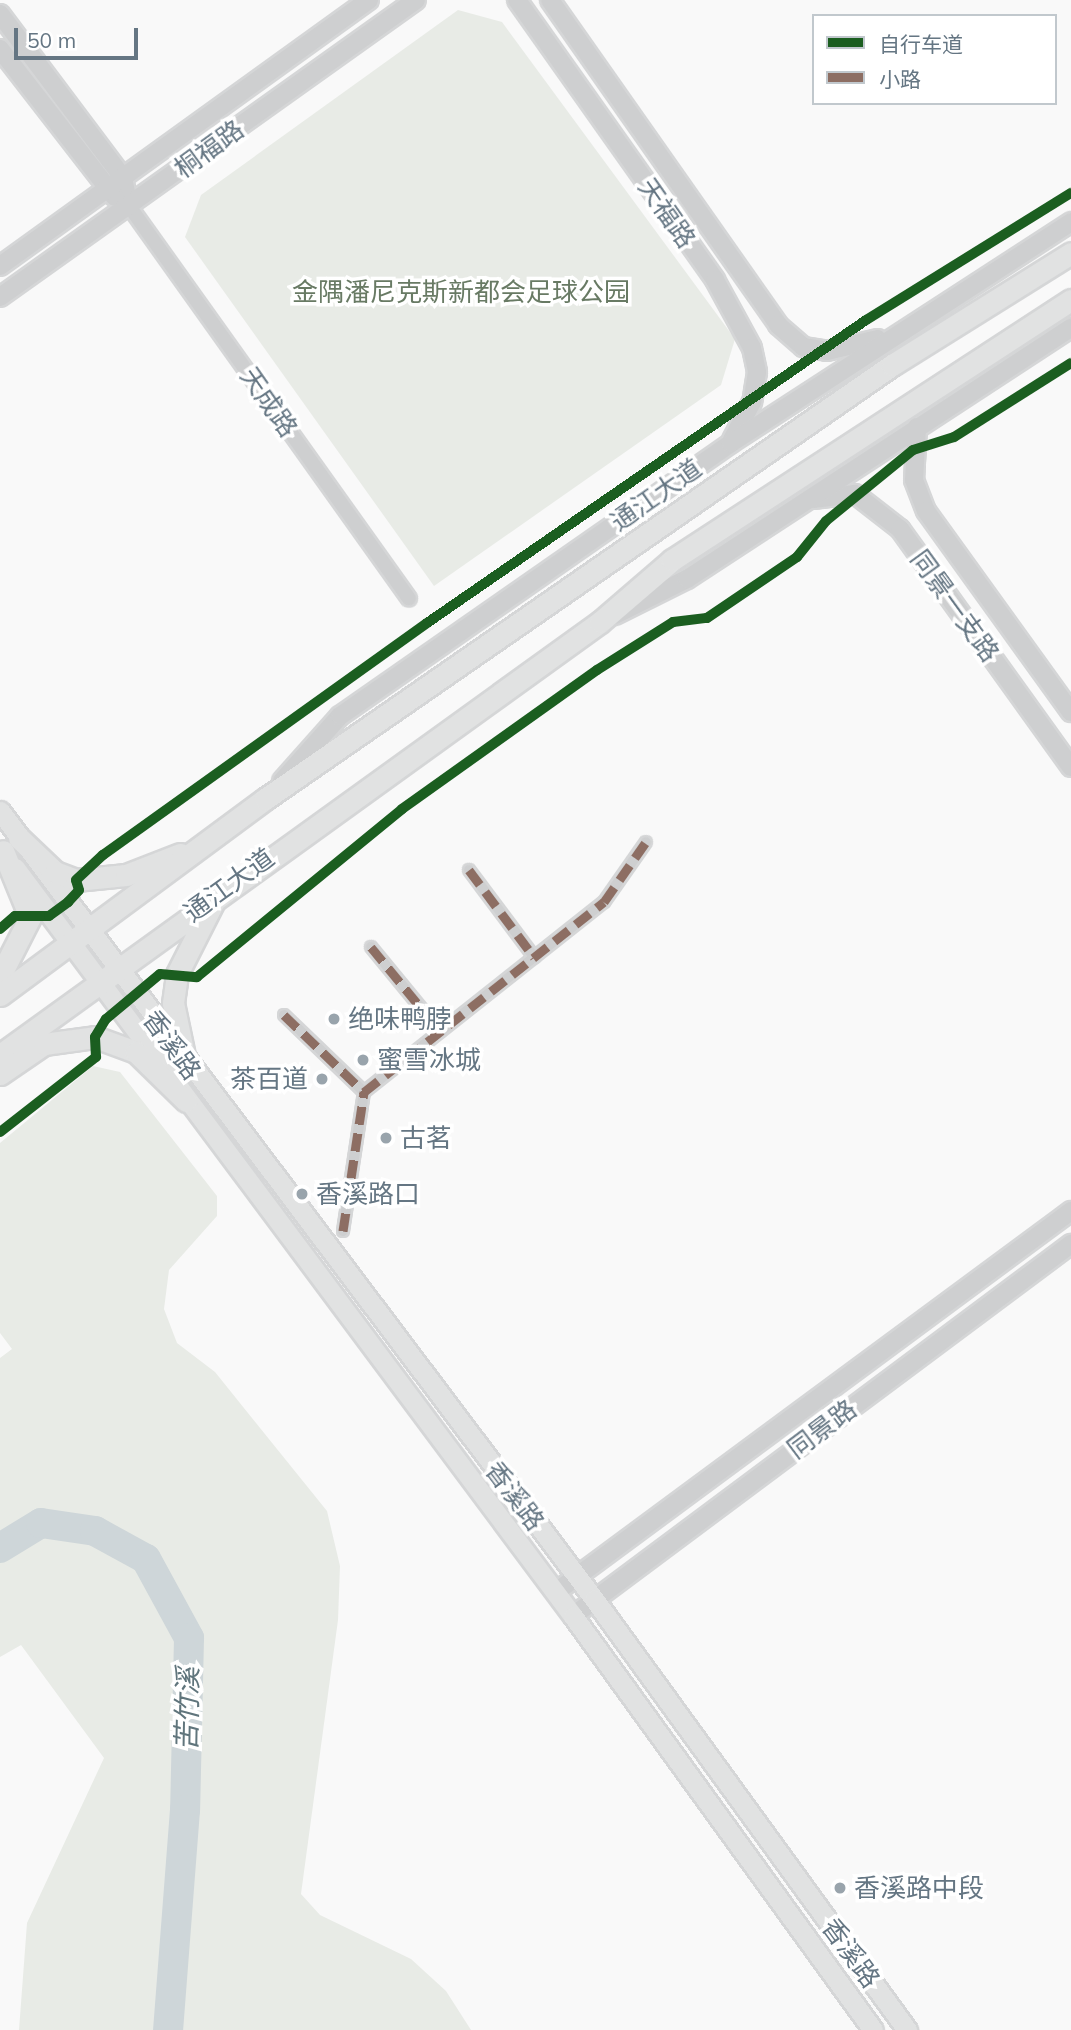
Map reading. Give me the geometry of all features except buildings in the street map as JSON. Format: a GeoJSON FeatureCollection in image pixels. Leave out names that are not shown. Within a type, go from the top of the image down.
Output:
{"type":"FeatureCollection","features":[{"type":"Feature","properties":{"kind":"main road","name":"通江大道"},"geometry":{"type":"LineString","coordinates":[[0,995],[90,932],[265,799],[892,365],[1071,253]]}},
{"type":"Feature","properties":{"kind":"main road","name":"通江大道"},"geometry":{"type":"LineString","coordinates":[[0,1055],[220,890],[600,622],[672,560],[1071,300]]}},
{"type":"Feature","properties":{"kind":"main road"},"geometry":{"type":"LineString","coordinates":[[0,811],[7,845],[30,916],[0,976]]}},
{"type":"Feature","properties":{"kind":"main road"},"geometry":{"type":"LineString","coordinates":[[7,845],[55,872],[76,880],[126,875],[216,836]]}},
{"type":"Feature","properties":{"kind":"main road","name":"香溪路"},"geometry":{"type":"LineString","coordinates":[[7,845],[90,932],[186,1065],[594,1599],[907,2030]]}},
{"type":"Feature","properties":{"kind":"main road","name":"香溪路"},"geometry":{"type":"LineString","coordinates":[[7,845],[97,982],[556,1592],[869,2026]]}},
{"type":"Feature","properties":{"kind":"main road"},"geometry":{"type":"LineString","coordinates":[[186,1065],[173,1003],[177,974],[220,890]]}},
{"type":"Feature","properties":{"kind":"main road"},"geometry":{"type":"LineString","coordinates":[[0,1074],[44,1044],[95,1037],[136,1052],[187,1101]]}},
{"type":"Feature","properties":{"kind":"street","name":"桐福路"},"geometry":{"type":"LineString","coordinates":[[0,266],[369,0]]}},
{"type":"Feature","properties":{"kind":"street","name":"桐福路"},"geometry":{"type":"LineString","coordinates":[[0,297],[416,0]]}},
{"type":"Feature","properties":{"kind":"street","name":"天福路"},"geometry":{"type":"LineString","coordinates":[[517,0],[715,280],[752,348],[757,372],[752,401],[731,443]]}},
{"type":"Feature","properties":{"kind":"street","name":"天福路"},"geometry":{"type":"LineString","coordinates":[[550,0],[778,325],[803,347],[827,351],[888,337]]}},
{"type":"Feature","properties":{"kind":"street","name":"天成路"},"geometry":{"type":"LineString","coordinates":[[0,14],[123,178],[129,206]]}},
{"type":"Feature","properties":{"kind":"street","name":"天成路"},"geometry":{"type":"LineString","coordinates":[[0,49],[105,191],[129,206],[408,598]]}},
{"type":"Feature","properties":{"kind":"street","name":"通江大道"},"geometry":{"type":"LineString","coordinates":[[265,799],[340,716],[731,443],[888,337],[1071,222]]}},
{"type":"Feature","properties":{"kind":"street","name":"通江大道"},"geometry":{"type":"LineString","coordinates":[[600,622],[687,579],[1071,328]]}},
{"type":"Feature","properties":{"kind":"street","name":"同景一支路"},"geometry":{"type":"LineString","coordinates":[[917,427],[914,480],[926,510],[1071,712]]}},
{"type":"Feature","properties":{"kind":"street","name":"同景一支路"},"geometry":{"type":"LineString","coordinates":[[809,499],[855,494],[900,529],[1071,767]]}},
{"type":"Feature","properties":{"kind":"street"},"geometry":{"type":"LineString","coordinates":[[343,1231],[363,1092],[604,902],[646,842]]}},
{"type":"Feature","properties":{"kind":"street"},"geometry":{"type":"LineString","coordinates":[[469,870],[534,957]]}},
{"type":"Feature","properties":{"kind":"street"},"geometry":{"type":"LineString","coordinates":[[371,947],[440,1031]]}},
{"type":"Feature","properties":{"kind":"street"},"geometry":{"type":"LineString","coordinates":[[284,1015],[363,1092]]}},
{"type":"Feature","properties":{"kind":"street"},"geometry":{"type":"LineString","coordinates":[[556,1592],[1071,1211]]}},
{"type":"Feature","properties":{"kind":"street","name":"同景路"},"geometry":{"type":"LineString","coordinates":[[573,1616],[1071,1244]]}},
{"type":"Feature","properties":{"kind":"green space","name":"金隅潘尼克斯新都会足球公园"},"geometry":{"type":"Polygon","coordinates":[[[458,10],[502,22],[735,339],[721,385],[434,586],[185,237],[201,195],[458,10]]]}},
{"type":"Feature","properties":{"kind":"green space"},"geometry":{"type":"Polygon","coordinates":[[[93,1066],[120,1072],[217,1196],[217,1216],[169,1270],[164,1309],[177,1343],[215,1372],[327,1511],[340,1566],[338,1620],[301,1894],[320,1915],[411,1959],[446,1991],[471,2030],[19,2030],[27,1923],[104,1758],[21,1645],[0,1657],[0,1358],[12,1349],[0,1333],[0,1143],[93,1066]]]}},
{"type":"Feature","properties":{"kind":"waterway","name":"苦竹溪"},"geometry":{"type":"LineString","coordinates":[[0,1548],[41,1523],[95,1531],[146,1559],[189,1638],[185,1810],[168,2030]]}},
{"type":"Feature","properties":{"kind":"marked path"},"geometry":{"type":"LineString","coordinates":[[343,1231],[364,1092],[604,902],[646,842]]}},
{"type":"Feature","properties":{"kind":"marked path"},"geometry":{"type":"LineString","coordinates":[[469,870],[534,957]]}},
{"type":"Feature","properties":{"kind":"marked path"},"geometry":{"type":"LineString","coordinates":[[371,947],[440,1031]]}},
{"type":"Feature","properties":{"kind":"marked path"},"geometry":{"type":"LineString","coordinates":[[284,1015],[364,1092]]}},
{"type":"Feature","properties":{"kind":"cycle path"},"geometry":{"type":"LineString","coordinates":[[0,929],[15,916],[49,916],[79,890],[76,880],[103,855],[427,623],[866,320],[1071,193]]}},
{"type":"Feature","properties":{"kind":"cycle path"},"geometry":{"type":"LineString","coordinates":[[0,1132],[96,1057],[95,1037],[106,1019],[160,974],[197,977],[402,809],[597,670],[673,622],[707,618],[797,557],[826,521],[913,450],[954,437],[1071,363]]}},
{"type":"Feature","properties":{"kind":"place","name":"绝味鸭脖"},"geometry":{"type":"Point","coordinates":[334,1019]}},
{"type":"Feature","properties":{"kind":"place","name":"蜜雪冰城"},"geometry":{"type":"Point","coordinates":[363,1060]}},
{"type":"Feature","properties":{"kind":"place","name":"茶百道"},"geometry":{"type":"Point","coordinates":[322,1079]}},
{"type":"Feature","properties":{"kind":"place","name":"古茗"},"geometry":{"type":"Point","coordinates":[386,1138]}},
{"type":"Feature","properties":{"kind":"place","name":"香溪路口"},"geometry":{"type":"Point","coordinates":[302,1194]}},
{"type":"Feature","properties":{"kind":"place","name":"香溪路中段"},"geometry":{"type":"Point","coordinates":[840,1888]}}]}
